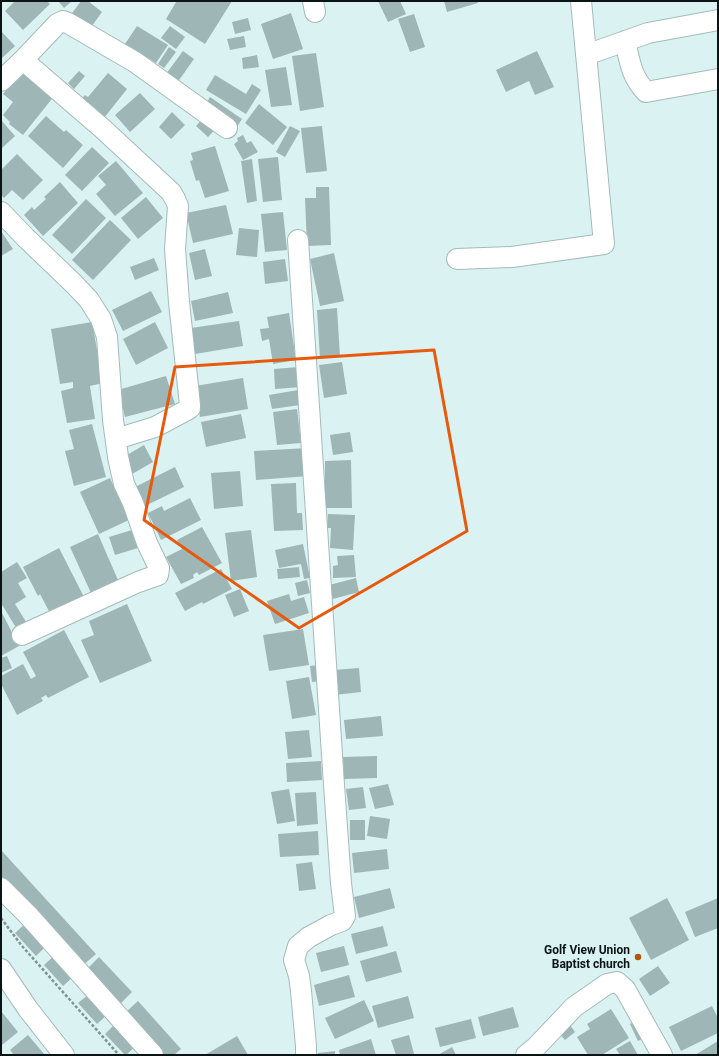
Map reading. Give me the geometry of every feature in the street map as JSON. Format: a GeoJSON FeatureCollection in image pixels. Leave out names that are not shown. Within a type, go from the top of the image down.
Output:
{"type":"FeatureCollection","features":[{"type":"Feature","properties":{"kind":"street"},"geometry":{"type":"LineString","coordinates":[[457,259],[512,257],[604,244],[580,1]]}},
{"type":"Feature","properties":{"kind":"street"},"geometry":{"type":"LineString","coordinates":[[586,55],[648,33],[718,20]]}},
{"type":"Feature","properties":{"kind":"street"},"geometry":{"type":"LineString","coordinates":[[1,81],[57,24],[63,21],[135,62],[228,128]]}},
{"type":"Feature","properties":{"kind":"street"},"geometry":{"type":"LineString","coordinates":[[626,41],[631,67],[638,84],[646,92],[718,79]]}},
{"type":"Feature","properties":{"kind":"street"},"geometry":{"type":"LineString","coordinates":[[23,60],[103,128],[171,192],[178,206],[176,249],[179,302],[190,408],[155,427],[116,439]]}},
{"type":"Feature","properties":{"kind":"street"},"geometry":{"type":"LineString","coordinates":[[1,212],[89,300],[101,319],[107,336],[113,420],[118,457],[124,484],[133,503],[146,543],[159,568],[158,575],[138,582],[22,635]]}},
{"type":"Feature","properties":{"kind":"street"},"geometry":{"type":"LineString","coordinates":[[298,240],[334,785],[341,883],[345,916],[342,921],[315,934],[298,946],[294,960],[299,976],[301,991],[306,1055]]}},
{"type":"Feature","properties":{"kind":"street"},"geometry":{"type":"LineString","coordinates":[[1,888],[28,915],[153,1055]]}},
{"type":"Feature","properties":{"kind":"street"},"geometry":{"type":"LineString","coordinates":[[1,969],[28,1009],[64,1055]]}},
{"type":"Feature","properties":{"kind":"street"},"geometry":{"type":"LineString","coordinates":[[526,1055],[536,1047],[574,1007],[607,984],[617,982],[625,989],[662,1055]]}},
{"type":"Feature","properties":{"kind":"path"},"geometry":{"type":"LineString","coordinates":[[1,918],[22,946],[118,1055]]}},
{"type":"Feature","properties":{"kind":"highlighted area"},"geometry":{"type":"Polygon","coordinates":[[[434,350],[467,531],[299,628],[144,520],[175,367],[434,350]]]}},
{"type":"Feature","properties":{"kind":"building"},"geometry":{"type":"Polygon","coordinates":[[[15,1],[47,1],[50,4],[23,30],[5,11],[15,1]]]}},
{"type":"Feature","properties":{"kind":"building"},"geometry":{"type":"Polygon","coordinates":[[[58,1],[72,1],[64,8],[58,1]]]}},
{"type":"Feature","properties":{"kind":"building"},"geometry":{"type":"Polygon","coordinates":[[[81,1],[88,1],[102,12],[89,30],[70,16],[81,1]]]}},
{"type":"Feature","properties":{"kind":"building"},"geometry":{"type":"Polygon","coordinates":[[[174,1],[232,1],[205,44],[166,19],[176,2],[174,1]]]}},
{"type":"Feature","properties":{"kind":"building"},"geometry":{"type":"Polygon","coordinates":[[[378,1],[400,1],[406,14],[388,22],[378,1]]]}},
{"type":"Feature","properties":{"kind":"building"},"geometry":{"type":"Polygon","coordinates":[[[444,1],[477,1],[478,3],[447,12],[444,1]]]}},
{"type":"Feature","properties":{"kind":"building"},"geometry":{"type":"Polygon","coordinates":[[[291,13],[303,49],[273,59],[261,24],[291,13]]]}},
{"type":"Feature","properties":{"kind":"building"},"geometry":{"type":"Polygon","coordinates":[[[414,14],[425,47],[410,52],[398,19],[414,14]]]}},
{"type":"Feature","properties":{"kind":"building"},"geometry":{"type":"Polygon","coordinates":[[[248,18],[251,30],[235,34],[232,22],[248,18]]]}},
{"type":"Feature","properties":{"kind":"building"},"geometry":{"type":"Polygon","coordinates":[[[137,26],[168,45],[156,63],[125,44],[137,26]]]}},
{"type":"Feature","properties":{"kind":"building"},"geometry":{"type":"Polygon","coordinates":[[[170,26],[185,37],[176,49],[161,38],[170,26]]]}},
{"type":"Feature","properties":{"kind":"building"},"geometry":{"type":"Polygon","coordinates":[[[1,31],[15,46],[1,59],[1,31]]]}},
{"type":"Feature","properties":{"kind":"building"},"geometry":{"type":"Polygon","coordinates":[[[244,36],[246,47],[230,50],[227,39],[244,36]]]}},
{"type":"Feature","properties":{"kind":"building"},"geometry":{"type":"Polygon","coordinates":[[[169,47],[176,52],[164,68],[158,64],[169,47]]]}},
{"type":"Feature","properties":{"kind":"building"},"geometry":{"type":"Polygon","coordinates":[[[183,51],[194,59],[177,83],[166,74],[183,51]]]}},
{"type":"Feature","properties":{"kind":"building"},"geometry":{"type":"Polygon","coordinates":[[[537,51],[554,87],[535,95],[529,81],[506,92],[496,70],[537,51]]]}},
{"type":"Feature","properties":{"kind":"building"},"geometry":{"type":"Polygon","coordinates":[[[316,53],[324,107],[300,111],[292,56],[316,53]]]}},
{"type":"Feature","properties":{"kind":"building"},"geometry":{"type":"Polygon","coordinates":[[[257,55],[259,67],[243,69],[242,58],[257,55]]]}},
{"type":"Feature","properties":{"kind":"building"},"geometry":{"type":"Polygon","coordinates":[[[286,67],[292,105],[271,107],[265,70],[286,67]]]}},
{"type":"Feature","properties":{"kind":"building"},"geometry":{"type":"Polygon","coordinates":[[[24,69],[55,95],[23,135],[9,124],[10,122],[3,115],[13,102],[3,94],[24,69]]]}},
{"type":"Feature","properties":{"kind":"building"},"geometry":{"type":"Polygon","coordinates":[[[79,71],[85,76],[74,89],[68,83],[79,71]]]}},
{"type":"Feature","properties":{"kind":"building"},"geometry":{"type":"Polygon","coordinates":[[[108,73],[127,89],[100,123],[77,104],[85,95],[88,97],[108,73]]]}},
{"type":"Feature","properties":{"kind":"building"},"geometry":{"type":"Polygon","coordinates":[[[215,75],[246,94],[252,84],[261,90],[246,114],[206,90],[215,75]]]}},
{"type":"Feature","properties":{"kind":"building"},"geometry":{"type":"Polygon","coordinates":[[[140,93],[155,109],[130,132],[115,115],[140,93]]]}},
{"type":"Feature","properties":{"kind":"building"},"geometry":{"type":"Polygon","coordinates":[[[210,97],[242,119],[235,130],[203,109],[210,97]]]}},
{"type":"Feature","properties":{"kind":"building"},"geometry":{"type":"Polygon","coordinates":[[[259,104],[287,127],[273,145],[245,123],[259,104]]]}},
{"type":"Feature","properties":{"kind":"building"},"geometry":{"type":"Polygon","coordinates":[[[172,112],[185,125],[171,139],[159,127],[172,112]]]}},
{"type":"Feature","properties":{"kind":"building"},"geometry":{"type":"Polygon","coordinates":[[[207,114],[219,125],[208,137],[196,126],[207,114]]]}},
{"type":"Feature","properties":{"kind":"building"},"geometry":{"type":"Polygon","coordinates":[[[46,116],[64,132],[66,130],[83,145],[63,168],[28,136],[46,116]]]}},
{"type":"Feature","properties":{"kind":"building"},"geometry":{"type":"Polygon","coordinates":[[[1,120],[15,136],[1,149],[1,120]]]}},
{"type":"Feature","properties":{"kind":"building"},"geometry":{"type":"Polygon","coordinates":[[[290,126],[300,131],[285,157],[276,152],[290,126]]]}},
{"type":"Feature","properties":{"kind":"building"},"geometry":{"type":"Polygon","coordinates":[[[322,126],[327,171],[306,173],[301,128],[322,126]]]}},
{"type":"Feature","properties":{"kind":"building"},"geometry":{"type":"Polygon","coordinates":[[[243,135],[247,143],[251,141],[258,152],[243,160],[234,144],[238,141],[237,138],[243,135]]]}},
{"type":"Feature","properties":{"kind":"building"},"geometry":{"type":"Polygon","coordinates":[[[215,146],[229,191],[205,198],[199,180],[196,181],[190,161],[193,160],[191,153],[215,146]]]}},
{"type":"Feature","properties":{"kind":"building"},"geometry":{"type":"Polygon","coordinates":[[[92,147],[109,163],[82,191],[65,175],[92,147]]]}},
{"type":"Feature","properties":{"kind":"building"},"geometry":{"type":"Polygon","coordinates":[[[17,154],[43,180],[23,200],[12,190],[4,198],[1,195],[1,170],[17,154]]]}},
{"type":"Feature","properties":{"kind":"building"},"geometry":{"type":"Polygon","coordinates":[[[278,157],[282,200],[263,202],[258,159],[278,157]]]}},
{"type":"Feature","properties":{"kind":"building"},"geometry":{"type":"Polygon","coordinates":[[[252,159],[257,201],[247,203],[241,161],[252,159]]]}},
{"type":"Feature","properties":{"kind":"building"},"geometry":{"type":"Polygon","coordinates":[[[116,161],[143,193],[115,216],[96,194],[106,185],[98,176],[116,161]]]}},
{"type":"Feature","properties":{"kind":"building"},"geometry":{"type":"Polygon","coordinates":[[[60,182],[78,203],[43,236],[24,215],[32,207],[34,210],[46,199],[44,197],[60,182]]]}},
{"type":"Feature","properties":{"kind":"building"},"geometry":{"type":"Polygon","coordinates":[[[316,187],[329,187],[331,245],[307,246],[305,198],[316,198],[316,187]]]}},
{"type":"Feature","properties":{"kind":"building"},"geometry":{"type":"Polygon","coordinates":[[[146,197],[163,218],[138,239],[121,218],[146,197]]]}},
{"type":"Feature","properties":{"kind":"building"},"geometry":{"type":"Polygon","coordinates":[[[86,199],[106,218],[72,254],[52,235],[86,199]]]}},
{"type":"Feature","properties":{"kind":"building"},"geometry":{"type":"Polygon","coordinates":[[[226,205],[233,234],[193,243],[186,213],[226,205]]]}},
{"type":"Feature","properties":{"kind":"building"},"geometry":{"type":"Polygon","coordinates":[[[283,212],[287,250],[265,252],[261,214],[283,212]]]}},
{"type":"Feature","properties":{"kind":"building"},"geometry":{"type":"Polygon","coordinates":[[[110,220],[131,240],[93,280],[72,260],[110,220]]]}},
{"type":"Feature","properties":{"kind":"building"},"geometry":{"type":"Polygon","coordinates":[[[239,228],[259,230],[257,257],[236,255],[239,228]]]}},
{"type":"Feature","properties":{"kind":"building"},"geometry":{"type":"Polygon","coordinates":[[[1,231],[13,249],[1,256],[1,231]]]}},
{"type":"Feature","properties":{"kind":"building"},"geometry":{"type":"Polygon","coordinates":[[[205,249],[212,276],[195,280],[189,253],[205,249]]]}},
{"type":"Feature","properties":{"kind":"building"},"geometry":{"type":"Polygon","coordinates":[[[334,253],[344,301],[320,306],[310,259],[334,253]]]}},
{"type":"Feature","properties":{"kind":"building"},"geometry":{"type":"Polygon","coordinates":[[[154,258],[159,270],[135,280],[130,267],[154,258]]]}},
{"type":"Feature","properties":{"kind":"building"},"geometry":{"type":"Polygon","coordinates":[[[285,259],[288,281],[265,284],[263,262],[285,259]]]}},
{"type":"Feature","properties":{"kind":"building"},"geometry":{"type":"Polygon","coordinates":[[[151,291],[162,312],[123,331],[112,310],[151,291]]]}},
{"type":"Feature","properties":{"kind":"building"},"geometry":{"type":"Polygon","coordinates":[[[228,292],[233,313],[195,321],[191,301],[228,292]]]}},
{"type":"Feature","properties":{"kind":"building"},"geometry":{"type":"Polygon","coordinates":[[[337,308],[340,357],[320,358],[317,310],[337,308]]]}},
{"type":"Feature","properties":{"kind":"building"},"geometry":{"type":"Polygon","coordinates":[[[289,313],[296,360],[273,364],[269,339],[262,341],[260,329],[269,328],[267,317],[289,313]]]}},
{"type":"Feature","properties":{"kind":"building"},"geometry":{"type":"Polygon","coordinates":[[[239,321],[243,346],[195,354],[191,328],[239,321]]]}},
{"type":"Feature","properties":{"kind":"building"},"geometry":{"type":"Polygon","coordinates":[[[92,322],[103,383],[90,386],[95,419],[67,423],[61,391],[73,388],[73,382],[60,384],[51,329],[92,322]]]}},
{"type":"Feature","properties":{"kind":"building"},"geometry":{"type":"Polygon","coordinates":[[[155,322],[168,348],[136,365],[123,339],[155,322]]]}},
{"type":"Feature","properties":{"kind":"building"},"geometry":{"type":"Polygon","coordinates":[[[342,362],[347,394],[324,398],[319,365],[342,362]]]}},
{"type":"Feature","properties":{"kind":"building"},"geometry":{"type":"Polygon","coordinates":[[[299,367],[301,387],[275,389],[274,369],[299,367]]]}},
{"type":"Feature","properties":{"kind":"building"},"geometry":{"type":"Polygon","coordinates":[[[166,376],[175,404],[125,417],[118,390],[166,376]]]}},
{"type":"Feature","properties":{"kind":"building"},"geometry":{"type":"Polygon","coordinates":[[[243,378],[248,409],[200,417],[195,386],[243,378]]]}},
{"type":"Feature","properties":{"kind":"building"},"geometry":{"type":"Polygon","coordinates":[[[298,390],[300,405],[272,409],[269,395],[298,390]]]}},
{"type":"Feature","properties":{"kind":"building"},"geometry":{"type":"Polygon","coordinates":[[[297,409],[301,443],[277,445],[273,412],[297,409]]]}},
{"type":"Feature","properties":{"kind":"building"},"geometry":{"type":"Polygon","coordinates":[[[241,414],[246,438],[206,447],[201,422],[241,414]]]}},
{"type":"Feature","properties":{"kind":"building"},"geometry":{"type":"Polygon","coordinates":[[[92,424],[106,477],[74,486],[65,451],[74,449],[69,430],[92,424]]]}},
{"type":"Feature","properties":{"kind":"building"},"geometry":{"type":"Polygon","coordinates":[[[350,432],[353,452],[333,455],[330,435],[350,432]]]}},
{"type":"Feature","properties":{"kind":"building"},"geometry":{"type":"Polygon","coordinates":[[[144,445],[153,462],[132,474],[122,458],[144,445]]]}},
{"type":"Feature","properties":{"kind":"building"},"geometry":{"type":"Polygon","coordinates":[[[307,448],[309,476],[256,480],[254,451],[307,448]]]}},
{"type":"Feature","properties":{"kind":"building"},"geometry":{"type":"Polygon","coordinates":[[[351,460],[352,508],[325,508],[325,461],[351,460]]]}},
{"type":"Feature","properties":{"kind":"building"},"geometry":{"type":"Polygon","coordinates":[[[175,467],[184,487],[145,506],[135,487],[175,467]]]}},
{"type":"Feature","properties":{"kind":"building"},"geometry":{"type":"Polygon","coordinates":[[[240,471],[243,506],[214,509],[211,473],[240,471]]]}},
{"type":"Feature","properties":{"kind":"building"},"geometry":{"type":"Polygon","coordinates":[[[110,478],[129,520],[99,534],[80,492],[110,478]]]}},
{"type":"Feature","properties":{"kind":"building"},"geometry":{"type":"Polygon","coordinates":[[[296,483],[297,513],[302,513],[303,530],[274,531],[271,484],[296,483]]]}},
{"type":"Feature","properties":{"kind":"building"},"geometry":{"type":"Polygon","coordinates":[[[190,498],[201,520],[161,540],[148,513],[162,506],[164,511],[190,498]]]}},
{"type":"Feature","properties":{"kind":"building"},"geometry":{"type":"Polygon","coordinates":[[[328,514],[355,515],[353,550],[330,548],[331,528],[327,528],[328,514]]]}},
{"type":"Feature","properties":{"kind":"building"},"geometry":{"type":"Polygon","coordinates":[[[202,527],[222,563],[199,575],[197,572],[193,575],[194,578],[181,584],[166,557],[182,549],[177,540],[202,527]]]}},
{"type":"Feature","properties":{"kind":"building"},"geometry":{"type":"Polygon","coordinates":[[[132,530],[138,548],[115,555],[109,537],[132,530]]]}},
{"type":"Feature","properties":{"kind":"building"},"geometry":{"type":"Polygon","coordinates":[[[251,530],[257,577],[231,581],[225,533],[251,530]]]}},
{"type":"Feature","properties":{"kind":"building"},"geometry":{"type":"Polygon","coordinates":[[[98,534],[118,580],[91,593],[70,547],[98,534]]]}},
{"type":"Feature","properties":{"kind":"building"},"geometry":{"type":"Polygon","coordinates":[[[303,544],[310,578],[304,579],[301,564],[279,568],[275,550],[303,544]]]}},
{"type":"Feature","properties":{"kind":"building"},"geometry":{"type":"Polygon","coordinates":[[[59,548],[84,597],[51,615],[40,594],[38,596],[23,567],[59,548]]]}},
{"type":"Feature","properties":{"kind":"building"},"geometry":{"type":"Polygon","coordinates":[[[354,555],[356,577],[333,578],[333,566],[338,565],[337,556],[354,555]]]}},
{"type":"Feature","properties":{"kind":"building"},"geometry":{"type":"Polygon","coordinates":[[[17,562],[27,578],[18,583],[26,597],[15,604],[28,625],[18,631],[1,603],[1,572],[17,562]]]}},
{"type":"Feature","properties":{"kind":"building"},"geometry":{"type":"Polygon","coordinates":[[[299,567],[300,577],[278,579],[277,569],[299,567]]]}},
{"type":"Feature","properties":{"kind":"building"},"geometry":{"type":"Polygon","coordinates":[[[221,569],[232,589],[203,604],[202,602],[185,611],[175,593],[221,569]]]}},
{"type":"Feature","properties":{"kind":"building"},"geometry":{"type":"Polygon","coordinates":[[[356,578],[359,592],[333,599],[329,585],[356,578]]]}},
{"type":"Feature","properties":{"kind":"building"},"geometry":{"type":"Polygon","coordinates":[[[307,580],[310,593],[298,596],[295,583],[307,580]]]}},
{"type":"Feature","properties":{"kind":"building"},"geometry":{"type":"Polygon","coordinates":[[[240,589],[249,611],[234,617],[225,595],[240,589]]]}},
{"type":"Feature","properties":{"kind":"building"},"geometry":{"type":"Polygon","coordinates":[[[289,594],[291,601],[304,597],[309,613],[275,624],[267,601],[289,594]]]}},
{"type":"Feature","properties":{"kind":"building"},"geometry":{"type":"Polygon","coordinates":[[[127,604],[152,661],[100,683],[81,640],[94,635],[89,621],[127,604]]]}},
{"type":"Feature","properties":{"kind":"building"},"geometry":{"type":"Polygon","coordinates":[[[1,611],[19,646],[1,656],[1,611]]]}},
{"type":"Feature","properties":{"kind":"building"},"geometry":{"type":"Polygon","coordinates":[[[303,629],[309,665],[269,671],[263,635],[303,629]]]}},
{"type":"Feature","properties":{"kind":"building"},"geometry":{"type":"Polygon","coordinates":[[[64,630],[89,677],[48,698],[46,695],[41,698],[43,701],[17,715],[1,684],[1,676],[23,664],[31,679],[36,676],[23,652],[64,630]]]}},
{"type":"Feature","properties":{"kind":"building"},"geometry":{"type":"Polygon","coordinates":[[[7,656],[12,668],[1,673],[1,658],[7,656]]]}},
{"type":"Feature","properties":{"kind":"building"},"geometry":{"type":"Polygon","coordinates":[[[319,665],[321,681],[312,682],[310,666],[319,665]]]}},
{"type":"Feature","properties":{"kind":"building"},"geometry":{"type":"Polygon","coordinates":[[[359,668],[361,692],[335,695],[333,670],[359,668]]]}},
{"type":"Feature","properties":{"kind":"building"},"geometry":{"type":"Polygon","coordinates":[[[309,677],[316,715],[292,719],[286,681],[309,677]]]}},
{"type":"Feature","properties":{"kind":"building"},"geometry":{"type":"Polygon","coordinates":[[[381,716],[383,736],[346,739],[344,720],[381,716]]]}},
{"type":"Feature","properties":{"kind":"building"},"geometry":{"type":"Polygon","coordinates":[[[309,730],[312,757],[288,759],[285,732],[309,730]]]}},
{"type":"Feature","properties":{"kind":"building"},"geometry":{"type":"Polygon","coordinates":[[[377,756],[377,778],[344,779],[343,757],[377,756]]]}},
{"type":"Feature","properties":{"kind":"building"},"geometry":{"type":"Polygon","coordinates":[[[321,761],[322,780],[287,782],[286,763],[321,761]]]}},
{"type":"Feature","properties":{"kind":"building"},"geometry":{"type":"Polygon","coordinates":[[[388,784],[394,805],[375,809],[369,788],[388,784]]]}},
{"type":"Feature","properties":{"kind":"building"},"geometry":{"type":"Polygon","coordinates":[[[363,787],[366,808],[349,810],[346,789],[363,787]]]}},
{"type":"Feature","properties":{"kind":"building"},"geometry":{"type":"Polygon","coordinates":[[[289,789],[295,821],[277,824],[271,792],[289,789]]]}},
{"type":"Feature","properties":{"kind":"building"},"geometry":{"type":"Polygon","coordinates":[[[316,792],[318,824],[297,826],[295,793],[316,792]]]}},
{"type":"Feature","properties":{"kind":"building"},"geometry":{"type":"Polygon","coordinates":[[[370,816],[390,819],[387,839],[367,836],[370,816]]]}},
{"type":"Feature","properties":{"kind":"building"},"geometry":{"type":"Polygon","coordinates":[[[350,820],[365,820],[365,840],[350,840],[350,820]]]}},
{"type":"Feature","properties":{"kind":"building"},"geometry":{"type":"Polygon","coordinates":[[[318,831],[319,855],[280,857],[278,834],[318,831]]]}},
{"type":"Feature","properties":{"kind":"building"},"geometry":{"type":"Polygon","coordinates":[[[387,849],[389,869],[354,873],[352,853],[387,849]]]}},
{"type":"Feature","properties":{"kind":"building"},"geometry":{"type":"Polygon","coordinates":[[[1,850],[96,954],[82,966],[1,876],[1,850]]]}},
{"type":"Feature","properties":{"kind":"building"},"geometry":{"type":"Polygon","coordinates":[[[312,862],[316,889],[299,891],[296,864],[312,862]]]}},
{"type":"Feature","properties":{"kind":"building"},"geometry":{"type":"Polygon","coordinates":[[[390,888],[395,908],[359,918],[354,897],[390,888]]]}},
{"type":"Feature","properties":{"kind":"building"},"geometry":{"type":"Polygon","coordinates":[[[667,898],[689,940],[651,960],[629,918],[667,898]]]}},
{"type":"Feature","properties":{"kind":"building"},"geometry":{"type":"Polygon","coordinates":[[[718,898],[718,928],[695,937],[685,912],[718,898]]]}},
{"type":"Feature","properties":{"kind":"building"},"geometry":{"type":"Polygon","coordinates":[[[25,924],[46,946],[36,956],[15,933],[25,924]]]}},
{"type":"Feature","properties":{"kind":"building"},"geometry":{"type":"Polygon","coordinates":[[[383,926],[388,946],[356,954],[351,934],[383,926]]]}},
{"type":"Feature","properties":{"kind":"building"},"geometry":{"type":"Polygon","coordinates":[[[344,946],[349,965],[321,972],[316,953],[344,946]]]}},
{"type":"Feature","properties":{"kind":"building"},"geometry":{"type":"Polygon","coordinates":[[[396,951],[402,972],[366,982],[360,961],[396,951]]]}},
{"type":"Feature","properties":{"kind":"building"},"geometry":{"type":"Polygon","coordinates":[[[55,955],[74,976],[63,986],[44,965],[55,955]]]}},
{"type":"Feature","properties":{"kind":"building"},"geometry":{"type":"Polygon","coordinates":[[[99,957],[132,992],[117,1007],[84,972],[99,957]]]}},
{"type":"Feature","properties":{"kind":"building"},"geometry":{"type":"Polygon","coordinates":[[[658,966],[670,983],[650,996],[639,979],[658,966]]]}},
{"type":"Feature","properties":{"kind":"building"},"geometry":{"type":"Polygon","coordinates":[[[349,975],[355,997],[319,1006],[314,985],[349,975]]]}},
{"type":"Feature","properties":{"kind":"building"},"geometry":{"type":"Polygon","coordinates":[[[89,994],[108,1014],[97,1024],[78,1003],[89,994]]]}},
{"type":"Feature","properties":{"kind":"building"},"geometry":{"type":"Polygon","coordinates":[[[408,996],[414,1018],[378,1028],[372,1006],[408,996]]]}},
{"type":"Feature","properties":{"kind":"building"},"geometry":{"type":"Polygon","coordinates":[[[364,1000],[374,1021],[335,1039],[325,1018],[364,1000]]]}},
{"type":"Feature","properties":{"kind":"building"},"geometry":{"type":"Polygon","coordinates":[[[138,1001],[181,1049],[174,1055],[162,1055],[125,1013],[138,1001]]]}},
{"type":"Feature","properties":{"kind":"building"},"geometry":{"type":"Polygon","coordinates":[[[712,1006],[718,1018],[718,1033],[681,1051],[669,1027],[712,1006]]]}},
{"type":"Feature","properties":{"kind":"building"},"geometry":{"type":"Polygon","coordinates":[[[513,1007],[519,1027],[483,1036],[478,1017],[513,1007]]]}},
{"type":"Feature","properties":{"kind":"building"},"geometry":{"type":"Polygon","coordinates":[[[611,1009],[629,1038],[602,1055],[588,1055],[577,1037],[590,1029],[587,1024],[611,1009]]]}},
{"type":"Feature","properties":{"kind":"building"},"geometry":{"type":"Polygon","coordinates":[[[1,1011],[18,1032],[2,1045],[1,1044],[1,1011]]]}},
{"type":"Feature","properties":{"kind":"building"},"geometry":{"type":"Polygon","coordinates":[[[471,1019],[476,1038],[440,1047],[435,1028],[471,1019]]]}},
{"type":"Feature","properties":{"kind":"building"},"geometry":{"type":"Polygon","coordinates":[[[638,1020],[646,1037],[638,1041],[630,1024],[638,1020]]]}},
{"type":"Feature","properties":{"kind":"building"},"geometry":{"type":"Polygon","coordinates":[[[567,1021],[575,1032],[565,1040],[556,1030],[567,1021]]]}},
{"type":"Feature","properties":{"kind":"building"},"geometry":{"type":"Polygon","coordinates":[[[116,1023],[137,1045],[126,1055],[105,1034],[116,1023]]]}},
{"type":"Feature","properties":{"kind":"building"},"geometry":{"type":"Polygon","coordinates":[[[28,1035],[45,1055],[14,1055],[10,1050],[28,1035]]]}},
{"type":"Feature","properties":{"kind":"building"},"geometry":{"type":"Polygon","coordinates":[[[409,1035],[414,1054],[396,1055],[391,1040],[409,1035]]]}},
{"type":"Feature","properties":{"kind":"building"},"geometry":{"type":"Polygon","coordinates":[[[237,1036],[248,1055],[205,1055],[237,1036]]]}},
{"type":"Feature","properties":{"kind":"building"},"geometry":{"type":"Polygon","coordinates":[[[371,1039],[376,1055],[340,1055],[339,1050],[371,1039]]]}},
{"type":"Feature","properties":{"kind":"building"},"geometry":{"type":"Polygon","coordinates":[[[630,1041],[638,1055],[620,1055],[616,1049],[630,1041]]]}},
{"type":"Feature","properties":{"kind":"building"},"geometry":{"type":"Polygon","coordinates":[[[718,1041],[718,1055],[695,1055],[718,1041]]]}},
{"type":"Feature","properties":{"kind":"building"},"geometry":{"type":"Polygon","coordinates":[[[452,1047],[456,1055],[438,1055],[452,1047]]]}},
{"type":"Feature","properties":{"kind":"building"},"geometry":{"type":"Polygon","coordinates":[[[335,1051],[335,1055],[318,1055],[318,1053],[335,1051]]]}},
{"type":"Feature","properties":{"kind":"place","name":"Golf View Union Baptist church"},"geometry":{"type":"Point","coordinates":[638,957]}}]}
